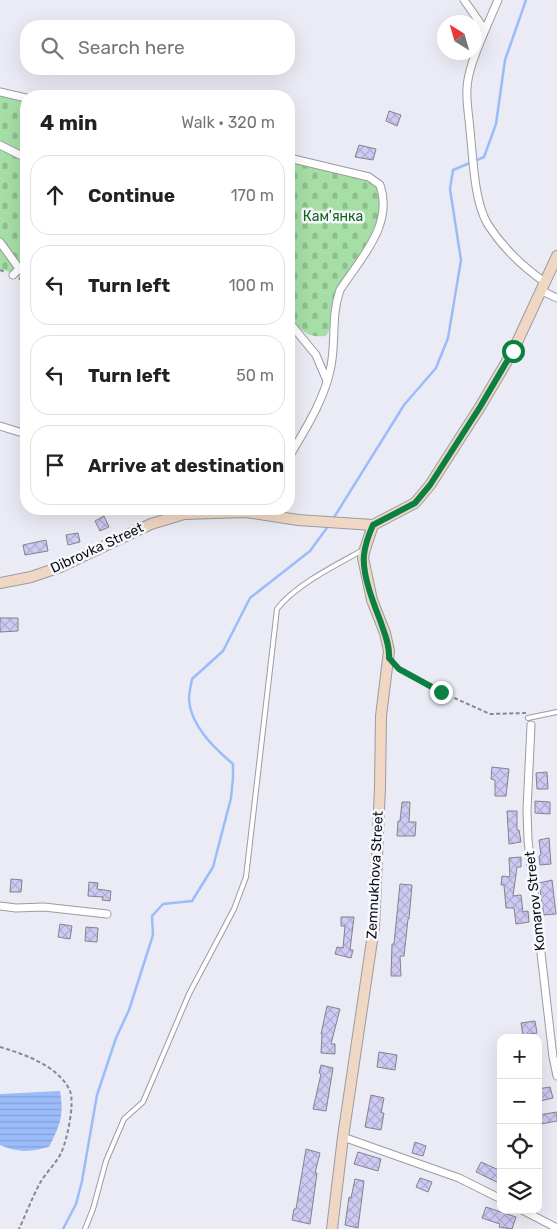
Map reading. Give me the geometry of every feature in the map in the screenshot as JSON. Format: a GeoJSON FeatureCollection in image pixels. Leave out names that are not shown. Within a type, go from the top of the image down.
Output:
{"type":"FeatureCollection","features":[{"type":"Feature","properties":{"kind":"street"},"geometry":{"type":"LineString","coordinates":[[464,0],[485,30]]}},
{"type":"Feature","properties":{"kind":"street"},"geometry":{"type":"LineString","coordinates":[[498,0],[485,30],[467,88],[474,168],[481,210],[497,237],[518,261],[557,298]]}},
{"type":"Feature","properties":{"kind":"street"},"geometry":{"type":"LineString","coordinates":[[0,92],[20,97]]}},
{"type":"Feature","properties":{"kind":"street"},"geometry":{"type":"LineString","coordinates":[[0,146],[20,155]]}},
{"type":"Feature","properties":{"kind":"street"},"geometry":{"type":"LineString","coordinates":[[295,159],[370,177],[380,185],[384,200],[378,230],[359,263],[340,290],[337,298],[333,318],[333,351],[327,381],[314,414],[295,447]]}},
{"type":"Feature","properties":{"kind":"street"},"geometry":{"type":"LineString","coordinates":[[0,242],[18,267],[18,270],[13,275]]}},
{"type":"Feature","properties":{"kind":"street"},"geometry":{"type":"LineString","coordinates":[[373,525],[415,503],[430,485],[513,351],[557,256]]}},
{"type":"Feature","properties":{"kind":"street"},"geometry":{"type":"LineString","coordinates":[[295,329],[316,355],[327,381]]}},
{"type":"Feature","properties":{"kind":"street"},"geometry":{"type":"LineString","coordinates":[[0,426],[20,432]]}},
{"type":"Feature","properties":{"kind":"street","name":"Dibrovka Street"},"geometry":{"type":"LineString","coordinates":[[0,583],[31,577],[60,567],[170,515]]}},
{"type":"Feature","properties":{"kind":"street","name":"Dibrovka Street"},"geometry":{"type":"LineString","coordinates":[[272,515],[298,520],[373,525]]}},
{"type":"Feature","properties":{"kind":"street","name":"Zemnukhova Street"},"geometry":{"type":"LineString","coordinates":[[332,1229],[343,1137],[374,927],[381,716],[389,652],[385,633],[372,600],[363,558],[373,525]]}},
{"type":"Feature","properties":{"kind":"street","name":"Komarov Street"},"geometry":{"type":"LineString","coordinates":[[529,719],[528,840],[553,1057],[557,1076]]}},
{"type":"Feature","properties":{"kind":"street"},"geometry":{"type":"LineString","coordinates":[[0,906],[16,908],[44,907],[107,914]]}},
{"type":"Feature","properties":{"kind":"street"},"geometry":{"type":"LineString","coordinates":[[343,1137],[459,1178],[497,1198]]}},
{"type":"Feature","properties":{"kind":"street"},"geometry":{"type":"LineString","coordinates":[[530,1214],[557,1228]]}},
{"type":"Feature","properties":{"kind":"lane"},"geometry":{"type":"LineString","coordinates":[[85,1229],[93,1209],[106,1162],[124,1119],[143,1102],[189,994],[234,909],[246,877],[277,610],[284,600],[324,572],[365,548]]}},
{"type":"Feature","properties":{"kind":"lane"},"geometry":{"type":"LineString","coordinates":[[529,719],[557,712]]}},
{"type":"Feature","properties":{"kind":"path"},"geometry":{"type":"LineString","coordinates":[[389,658],[399,669],[441,692],[490,714],[528,712],[529,719]]}},
{"type":"Feature","properties":{"kind":"path"},"geometry":{"type":"LineString","coordinates":[[0,1047],[46,1067],[60,1077],[71,1092],[71,1119],[61,1153],[41,1182],[20,1229]]}},
{"type":"Feature","properties":{"kind":"green space"},"geometry":{"type":"Polygon","coordinates":[[[0,93],[20,98],[20,278],[0,269],[0,93]]]}},
{"type":"Feature","properties":{"kind":"green space","name":"Кам'янка"},"geometry":{"type":"Polygon","coordinates":[[[295,161],[372,180],[380,194],[381,210],[377,225],[369,241],[334,299],[330,328],[326,336],[313,336],[295,324],[295,161]]]}},
{"type":"Feature","properties":{"kind":"water"},"geometry":{"type":"Polygon","coordinates":[[[60,1091],[62,1107],[60,1120],[49,1147],[24,1151],[0,1145],[0,1094],[60,1091]]]}},
{"type":"Feature","properties":{"kind":"building"},"geometry":{"type":"Polygon","coordinates":[[[389,111],[401,115],[397,126],[386,121],[389,111]]]}},
{"type":"Feature","properties":{"kind":"building"},"geometry":{"type":"Polygon","coordinates":[[[359,145],[376,149],[373,160],[355,157],[359,145]]]}},
{"type":"Feature","properties":{"kind":"building"},"geometry":{"type":"Polygon","coordinates":[[[104,516],[109,527],[100,531],[95,521],[104,516]]]}},
{"type":"Feature","properties":{"kind":"building"},"geometry":{"type":"Polygon","coordinates":[[[78,533],[80,542],[68,545],[66,535],[78,533]]]}},
{"type":"Feature","properties":{"kind":"building"},"geometry":{"type":"Polygon","coordinates":[[[46,540],[48,551],[25,555],[23,545],[46,540]]]}},
{"type":"Feature","properties":{"kind":"building"},"geometry":{"type":"Polygon","coordinates":[[[0,618],[18,618],[18,631],[0,632],[0,618]]]}},
{"type":"Feature","properties":{"kind":"building"},"geometry":{"type":"Polygon","coordinates":[[[492,767],[509,769],[506,796],[495,796],[495,780],[491,779],[492,767]]]}},
{"type":"Feature","properties":{"kind":"building"},"geometry":{"type":"Polygon","coordinates":[[[547,772],[548,789],[537,789],[536,773],[547,772]]]}},
{"type":"Feature","properties":{"kind":"building"},"geometry":{"type":"Polygon","coordinates":[[[535,801],[550,802],[550,814],[535,813],[535,801]]]}},
{"type":"Feature","properties":{"kind":"building"},"geometry":{"type":"Polygon","coordinates":[[[402,802],[410,802],[409,822],[416,822],[415,836],[397,836],[402,802]]]}},
{"type":"Feature","properties":{"kind":"building"},"geometry":{"type":"Polygon","coordinates":[[[507,811],[517,811],[517,830],[519,830],[521,842],[509,844],[507,811]]]}},
{"type":"Feature","properties":{"kind":"building"},"geometry":{"type":"Polygon","coordinates":[[[549,838],[551,864],[540,865],[539,840],[549,838]]]}},
{"type":"Feature","properties":{"kind":"building"},"geometry":{"type":"Polygon","coordinates":[[[521,857],[521,867],[517,867],[513,896],[521,895],[523,912],[528,911],[529,922],[516,924],[514,908],[506,908],[504,885],[501,885],[502,876],[510,877],[509,858],[521,857]]]}},
{"type":"Feature","properties":{"kind":"building"},"geometry":{"type":"Polygon","coordinates":[[[11,879],[22,880],[21,892],[10,892],[11,879]]]}},
{"type":"Feature","properties":{"kind":"building"},"geometry":{"type":"Polygon","coordinates":[[[552,880],[556,914],[544,915],[539,883],[552,880]]]}},
{"type":"Feature","properties":{"kind":"building"},"geometry":{"type":"Polygon","coordinates":[[[89,882],[98,883],[97,889],[111,891],[110,901],[102,900],[103,897],[88,896],[89,882]]]}},
{"type":"Feature","properties":{"kind":"building"},"geometry":{"type":"Polygon","coordinates":[[[400,884],[412,885],[409,919],[404,956],[400,956],[401,976],[391,976],[392,944],[394,944],[400,884]]]}},
{"type":"Feature","properties":{"kind":"building"},"geometry":{"type":"Polygon","coordinates":[[[341,917],[354,917],[350,950],[353,950],[351,958],[335,954],[337,947],[343,948],[345,926],[341,926],[341,917]]]}},
{"type":"Feature","properties":{"kind":"building"},"geometry":{"type":"Polygon","coordinates":[[[60,924],[72,926],[70,939],[58,937],[60,924]]]}},
{"type":"Feature","properties":{"kind":"building"},"geometry":{"type":"Polygon","coordinates":[[[86,927],[98,928],[97,942],[85,941],[86,927]]]}},
{"type":"Feature","properties":{"kind":"building"},"geometry":{"type":"Polygon","coordinates":[[[327,1006],[340,1009],[331,1044],[335,1044],[335,1054],[321,1053],[321,1034],[327,1006]]]}},
{"type":"Feature","properties":{"kind":"building"},"geometry":{"type":"Polygon","coordinates":[[[535,1021],[537,1033],[523,1034],[521,1023],[535,1021]]]}},
{"type":"Feature","properties":{"kind":"building"},"geometry":{"type":"Polygon","coordinates":[[[379,1052],[397,1055],[395,1070],[377,1067],[379,1052]]]}},
{"type":"Feature","properties":{"kind":"building"},"geometry":{"type":"Polygon","coordinates":[[[321,1065],[333,1068],[326,1111],[313,1109],[321,1074],[319,1073],[321,1065]]]}},
{"type":"Feature","properties":{"kind":"building"},"geometry":{"type":"Polygon","coordinates":[[[550,1087],[553,1098],[542,1101],[542,1088],[550,1087]]]}},
{"type":"Feature","properties":{"kind":"building"},"geometry":{"type":"Polygon","coordinates":[[[371,1095],[384,1098],[381,1113],[384,1113],[381,1130],[365,1127],[371,1095]]]}},
{"type":"Feature","properties":{"kind":"building"},"geometry":{"type":"Polygon","coordinates":[[[557,1112],[557,1121],[542,1124],[542,1114],[557,1112]]]}},
{"type":"Feature","properties":{"kind":"building"},"geometry":{"type":"Polygon","coordinates":[[[415,1142],[426,1146],[423,1156],[412,1153],[415,1142]]]}},
{"type":"Feature","properties":{"kind":"building"},"geometry":{"type":"Polygon","coordinates":[[[306,1149],[320,1153],[315,1173],[317,1173],[310,1224],[292,1220],[294,1209],[296,1209],[306,1149]]]}},
{"type":"Feature","properties":{"kind":"building"},"geometry":{"type":"Polygon","coordinates":[[[358,1152],[381,1159],[378,1171],[354,1164],[358,1152]]]}},
{"type":"Feature","properties":{"kind":"building"},"geometry":{"type":"Polygon","coordinates":[[[481,1162],[497,1169],[497,1182],[476,1172],[481,1162]]]}},
{"type":"Feature","properties":{"kind":"building"},"geometry":{"type":"Polygon","coordinates":[[[420,1178],[432,1182],[428,1192],[416,1187],[420,1178]]]}},
{"type":"Feature","properties":{"kind":"building"},"geometry":{"type":"Polygon","coordinates":[[[355,1179],[364,1181],[358,1228],[345,1225],[349,1197],[351,1198],[355,1179]]]}},
{"type":"Feature","properties":{"kind":"building"},"geometry":{"type":"Polygon","coordinates":[[[486,1207],[497,1211],[497,1214],[507,1214],[516,1217],[512,1229],[499,1227],[500,1224],[482,1218],[486,1207]]]}},
{"type":"Feature","properties":{"kind":"waterway"},"geometry":{"type":"LineString","coordinates":[[333,519],[404,405],[436,368],[448,338],[461,260],[450,189],[453,170],[484,157],[496,124],[505,60],[526,0]]}},
{"type":"Feature","properties":{"kind":"waterway"},"geometry":{"type":"LineString","coordinates":[[63,1229],[76,1204],[82,1181],[97,1095],[116,1038],[129,1010],[153,935],[152,916],[163,904],[192,901],[213,867],[231,798],[233,764],[218,751],[198,727],[190,709],[189,699],[192,679],[223,651],[250,598],[310,551],[329,525]]}},
{"type":"Feature","properties":{"kind":"route"},"geometry":{"type":"LineString","coordinates":[[441,692],[399,669],[389,658],[385,633],[372,600],[366,575],[363,558],[365,548],[373,525],[415,503],[430,485],[513,351]]}}]}
